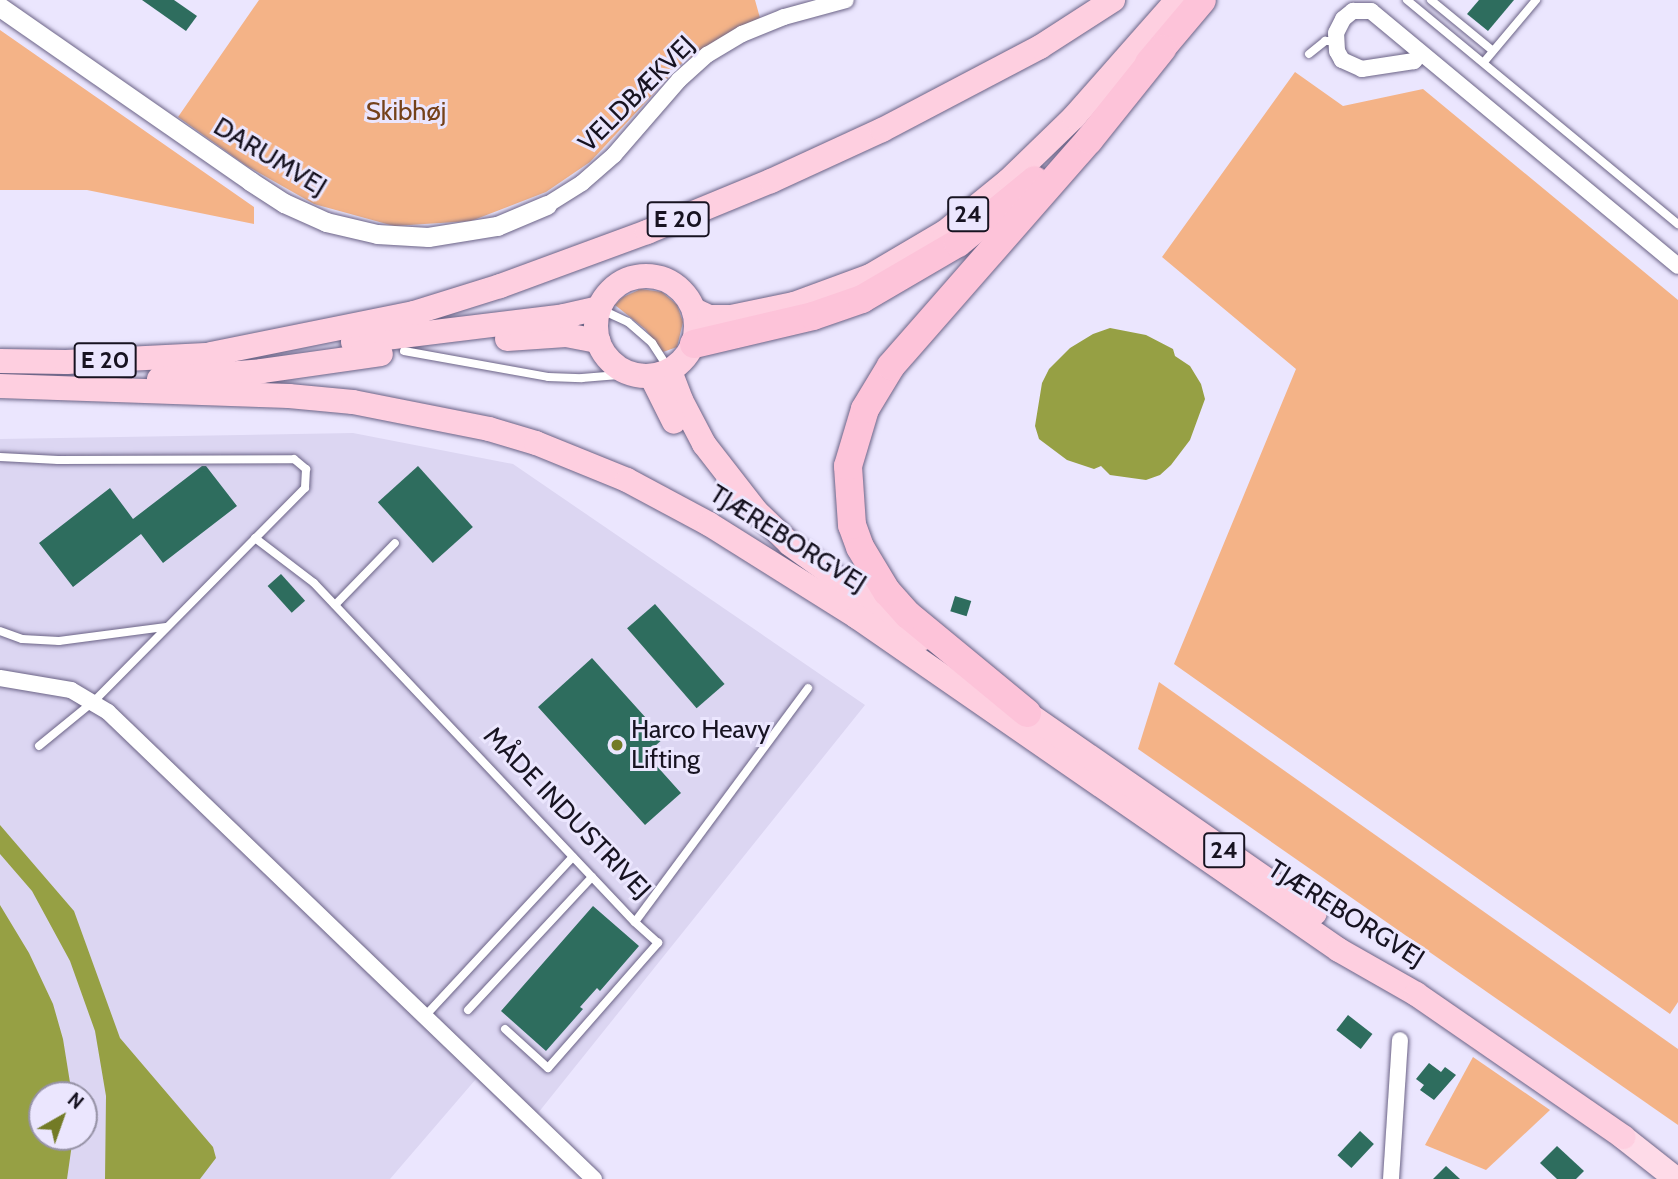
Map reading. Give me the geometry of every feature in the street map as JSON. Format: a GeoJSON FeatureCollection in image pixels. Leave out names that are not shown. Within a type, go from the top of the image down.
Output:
{"type":"FeatureCollection","features":[{"type":"Feature","properties":{"kind":"highway","name":"E 20"},"geometry":{"type":"LineString","coordinates":[[211,355],[414,313],[500,286],[648,232],[771,181],[893,124],[1040,47],[1113,0]]}},
{"type":"Feature","properties":{"kind":"highway","name":"24"},"geometry":{"type":"LineString","coordinates":[[694,310],[709,317],[731,317],[794,304],[870,276],[945,232],[1010,180],[1074,117],[1177,0]]}},
{"type":"Feature","properties":{"kind":"highway"},"geometry":{"type":"LineString","coordinates":[[1027,713],[908,615],[887,592],[864,555],[852,525],[848,466],[865,409],[891,366],[1089,140],[1202,0]]}},
{"type":"Feature","properties":{"kind":"highway"},"geometry":{"type":"LineString","coordinates":[[694,344],[803,319],[862,299],[958,243],[1040,175],[1162,49]]}},
{"type":"Feature","properties":{"kind":"highway","name":"E 20"},"geometry":{"type":"LineString","coordinates":[[0,361],[66,362],[260,354],[564,316],[598,309],[605,296],[620,283],[640,275],[654,276],[679,287],[694,310]]}},
{"type":"Feature","properties":{"kind":"highway"},"geometry":{"type":"LineString","coordinates":[[598,309],[598,341],[610,362],[651,374],[688,355],[696,333],[694,310]]}},
{"type":"Feature","properties":{"kind":"highway","name":"TJÆREBORGVEJ"},"geometry":{"type":"LineString","coordinates":[[33,389],[262,370],[531,336],[566,335],[598,341]]}},
{"type":"Feature","properties":{"kind":"highway","name":"24"},"geometry":{"type":"LineString","coordinates":[[651,374],[681,400],[726,476],[790,544],[1027,713]]}},
{"type":"Feature","properties":{"kind":"highway","name":"24"},"geometry":{"type":"LineString","coordinates":[[651,374],[680,434],[706,475],[736,512],[779,554],[857,617]]}},
{"type":"Feature","properties":{"kind":"highway","name":"TJÆREBORGVEJ"},"geometry":{"type":"LineString","coordinates":[[0,386],[327,399],[396,408],[489,429],[582,460],[669,501],[857,617],[1328,942],[1416,995],[1623,1136]]}},
{"type":"Feature","properties":{"kind":"highway","name":"TJÆREBORGVEJ"},"geometry":{"type":"LineString","coordinates":[[1027,713],[1348,936],[1416,995]]}},
{"type":"Feature","properties":{"kind":"main road","name":"TJÆREBORGVEJ"},"geometry":{"type":"LineString","coordinates":[[1623,1136],[1678,1163]]}},
{"type":"Feature","properties":{"kind":"main road","name":"TJÆREBORGVEJ"},"geometry":{"type":"LineString","coordinates":[[1623,1136],[1676,1179]]}},
{"type":"Feature","properties":{"kind":"street","name":"VELDBÆKVEJ"},"geometry":{"type":"LineString","coordinates":[[547,205],[582,183],[614,155],[679,80],[707,55],[743,34],[784,17],[846,0]]}},
{"type":"Feature","properties":{"kind":"street"},"geometry":{"type":"LineString","coordinates":[[1421,52],[1414,61],[1362,69],[1342,60],[1335,41],[1339,26],[1349,14],[1373,5],[1421,52],[1678,266]]}},
{"type":"Feature","properties":{"kind":"street","name":"DARUMVEJ"},"geometry":{"type":"LineString","coordinates":[[0,7],[250,181],[284,203],[326,222],[377,234],[428,237],[496,226],[547,205]]}},
{"type":"Feature","properties":{"kind":"street"},"geometry":{"type":"LineString","coordinates":[[0,678],[48,684],[94,701],[594,1179]]}},
{"type":"Feature","properties":{"kind":"street"},"geometry":{"type":"LineString","coordinates":[[1391,1179],[1400,1040]]}},
{"type":"Feature","properties":{"kind":"lane"},"geometry":{"type":"LineString","coordinates":[[1407,0],[1678,224]]}},
{"type":"Feature","properties":{"kind":"lane"},"geometry":{"type":"LineString","coordinates":[[1432,0],[1493,51]]}},
{"type":"Feature","properties":{"kind":"lane"},"geometry":{"type":"LineString","coordinates":[[1484,62],[1536,0]]}},
{"type":"Feature","properties":{"kind":"lane"},"geometry":{"type":"LineString","coordinates":[[1309,54],[1325,41],[1335,41]]}},
{"type":"Feature","properties":{"kind":"lane"},"geometry":{"type":"LineString","coordinates":[[404,351],[548,377],[651,374],[652,343],[628,322],[598,309]]}},
{"type":"Feature","properties":{"kind":"lane"},"geometry":{"type":"LineString","coordinates":[[0,457],[58,460],[293,459],[306,469],[305,488],[94,701],[39,746]]}},
{"type":"Feature","properties":{"kind":"lane","name":"MÅDE INDUSTRIVEJ"},"geometry":{"type":"LineString","coordinates":[[255,538],[314,583],[335,604],[635,922],[808,688]]}},
{"type":"Feature","properties":{"kind":"lane"},"geometry":{"type":"LineString","coordinates":[[335,604],[395,543]]}},
{"type":"Feature","properties":{"kind":"lane"},"geometry":{"type":"LineString","coordinates":[[0,631],[22,639],[59,642],[167,627]]}},
{"type":"Feature","properties":{"kind":"lane"},"geometry":{"type":"LineString","coordinates":[[425,1016],[573,857]]}},
{"type":"Feature","properties":{"kind":"lane"},"geometry":{"type":"LineString","coordinates":[[468,1010],[592,877]]}},
{"type":"Feature","properties":{"kind":"lane"},"geometry":{"type":"LineString","coordinates":[[505,1029],[548,1068],[658,943],[635,922]]}},
{"type":"Feature","properties":{"kind":"shaded area"},"geometry":{"type":"Polygon","coordinates":[[[1110,328],[1146,335],[1173,349],[1175,356],[1190,366],[1201,384],[1205,399],[1190,440],[1160,475],[1146,480],[1110,475],[1101,466],[1094,469],[1067,460],[1039,439],[1035,426],[1042,383],[1049,369],[1070,348],[1093,334],[1110,328]]]}},
{"type":"Feature","properties":{"kind":"shaded area"},"geometry":{"type":"Polygon","coordinates":[[[353,433],[513,464],[865,705],[526,1128],[476,1079],[390,1179],[0,1179],[0,439],[353,433]]]}},
{"type":"Feature","properties":{"kind":"shaded area"},"geometry":{"type":"Polygon","coordinates":[[[0,825],[74,911],[120,1038],[213,1147],[216,1158],[200,1179],[105,1179],[106,1096],[95,1031],[70,961],[32,891],[0,854],[0,825]]]}},
{"type":"Feature","properties":{"kind":"shaded area"},"geometry":{"type":"Polygon","coordinates":[[[0,905],[29,953],[53,1004],[63,1039],[70,1081],[28,1081],[28,1151],[71,1151],[67,1179],[0,1179],[0,905]]]}},
{"type":"Feature","properties":{"kind":"green space","name":"Skibhøj"},"geometry":{"type":"Polygon","coordinates":[[[259,0],[755,0],[760,18],[684,61],[590,162],[546,192],[471,221],[394,226],[314,204],[247,166],[178,117],[259,0]]]}},
{"type":"Feature","properties":{"kind":"green space"},"geometry":{"type":"Polygon","coordinates":[[[0,30],[254,207],[254,224],[87,190],[0,190],[0,30]]]}},
{"type":"Feature","properties":{"kind":"green space"},"geometry":{"type":"Polygon","coordinates":[[[1295,72],[1343,106],[1423,89],[1678,300],[1678,1002],[1670,1014],[1174,664],[1296,369],[1162,257],[1295,72]]]}},
{"type":"Feature","properties":{"kind":"green space"},"geometry":{"type":"Polygon","coordinates":[[[641,289],[662,292],[677,305],[683,322],[677,347],[663,352],[645,329],[615,305],[623,297],[641,289]]]}},
{"type":"Feature","properties":{"kind":"green space"},"geometry":{"type":"Polygon","coordinates":[[[1159,682],[1678,1049],[1678,1125],[1138,749],[1159,682]]]}},
{"type":"Feature","properties":{"kind":"green space"},"geometry":{"type":"Polygon","coordinates":[[[1473,1057],[1550,1110],[1486,1170],[1425,1145],[1473,1057]]]}},
{"type":"Feature","properties":{"kind":"building"},"geometry":{"type":"Polygon","coordinates":[[[142,0],[174,0],[197,16],[186,31],[142,0]]]}},
{"type":"Feature","properties":{"kind":"building"},"geometry":{"type":"Polygon","coordinates":[[[1479,0],[1514,0],[1488,31],[1467,14],[1479,0]]]}},
{"type":"Feature","properties":{"kind":"building"},"geometry":{"type":"Polygon","coordinates":[[[202,466],[206,466],[237,506],[163,563],[141,534],[73,587],[39,543],[110,488],[133,519],[202,466]]]}},
{"type":"Feature","properties":{"kind":"building"},"geometry":{"type":"Polygon","coordinates":[[[418,466],[473,527],[433,563],[378,502],[418,466]]]}},
{"type":"Feature","properties":{"kind":"building"},"geometry":{"type":"Polygon","coordinates":[[[281,574],[305,601],[292,613],[268,586],[281,574]]]}},
{"type":"Feature","properties":{"kind":"building"},"geometry":{"type":"Polygon","coordinates":[[[955,596],[971,601],[967,616],[950,611],[955,596]]]}},
{"type":"Feature","properties":{"kind":"building"},"geometry":{"type":"Polygon","coordinates":[[[655,604],[725,684],[697,708],[627,628],[655,604]]]}},
{"type":"Feature","properties":{"kind":"building"},"geometry":{"type":"Polygon","coordinates":[[[592,658],[664,738],[646,754],[681,793],[645,825],[538,707],[592,658]]]}},
{"type":"Feature","properties":{"kind":"building"},"geometry":{"type":"Polygon","coordinates":[[[593,906],[639,946],[600,991],[597,988],[580,1007],[583,1009],[546,1051],[501,1011],[593,906]]]}},
{"type":"Feature","properties":{"kind":"building"},"geometry":{"type":"Polygon","coordinates":[[[1348,1015],[1372,1034],[1361,1049],[1336,1030],[1348,1015]]]}},
{"type":"Feature","properties":{"kind":"building"},"geometry":{"type":"Polygon","coordinates":[[[1429,1063],[1441,1072],[1445,1067],[1456,1075],[1434,1100],[1420,1090],[1424,1085],[1416,1079],[1429,1063]]]}},
{"type":"Feature","properties":{"kind":"building"},"geometry":{"type":"Polygon","coordinates":[[[1360,1131],[1374,1144],[1351,1168],[1337,1155],[1360,1131]]]}},
{"type":"Feature","properties":{"kind":"building"},"geometry":{"type":"Polygon","coordinates":[[[1557,1146],[1584,1171],[1576,1179],[1557,1179],[1540,1163],[1557,1146]]]}},
{"type":"Feature","properties":{"kind":"building"},"geometry":{"type":"Polygon","coordinates":[[[1446,1166],[1460,1179],[1433,1179],[1446,1166]]]}},
{"type":"Feature","properties":{"kind":"place","name":"Harco Heavy Lifting"},"geometry":{"type":"Point","coordinates":[617,745]}}]}
